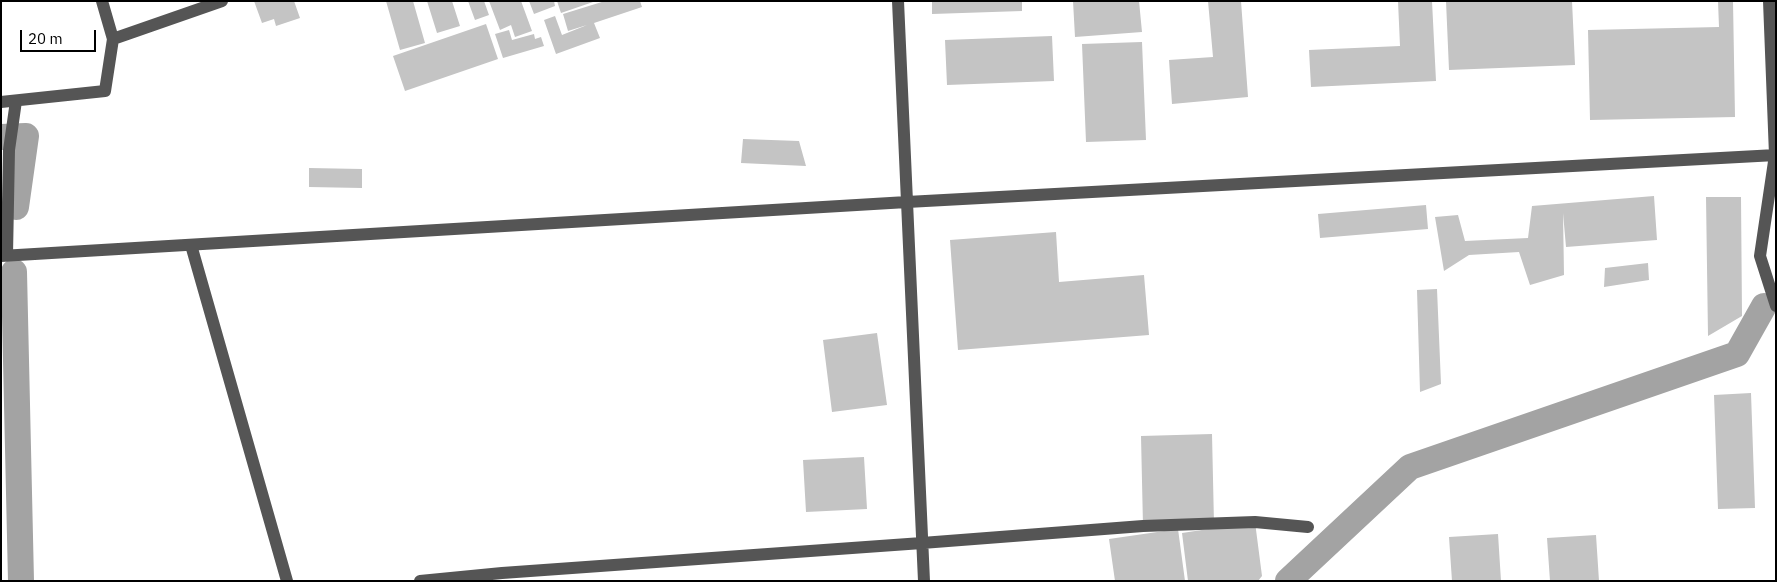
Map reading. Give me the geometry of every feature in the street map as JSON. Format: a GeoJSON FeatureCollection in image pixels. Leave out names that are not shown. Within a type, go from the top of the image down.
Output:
{"type":"FeatureCollection","features":[{"type":"Feature","properties":{"kind":"street"},"geometry":{"type":"LineString","coordinates":[[1,102],[105,91],[113,39],[102,1]]}},
{"type":"Feature","properties":{"kind":"street"},"geometry":{"type":"LineString","coordinates":[[113,39],[222,1]]}},
{"type":"Feature","properties":{"kind":"street"},"geometry":{"type":"LineString","coordinates":[[898,1],[924,581]]}},
{"type":"Feature","properties":{"kind":"street"},"geometry":{"type":"LineString","coordinates":[[1769,1],[1775,155],[1760,256],[1776,306]]}},
{"type":"Feature","properties":{"kind":"street"},"geometry":{"type":"LineString","coordinates":[[16,101],[9,150],[4,255],[907,202],[1775,155]]}},
{"type":"Feature","properties":{"kind":"street"},"geometry":{"type":"LineString","coordinates":[[191,245],[287,581]]}},
{"type":"Feature","properties":{"kind":"street"},"geometry":{"type":"LineString","coordinates":[[420,581],[512,572],[1143,526],[1255,522],[1308,527]]}},
{"type":"Feature","properties":{"kind":"building"},"geometry":{"type":"Polygon","coordinates":[[[254,1],[294,1],[300,18],[276,26],[274,19],[262,23],[254,1]]]}},
{"type":"Feature","properties":{"kind":"building"},"geometry":{"type":"Polygon","coordinates":[[[386,1],[413,1],[425,43],[400,50],[386,1]]]}},
{"type":"Feature","properties":{"kind":"building"},"geometry":{"type":"Polygon","coordinates":[[[427,1],[452,1],[460,26],[437,33],[427,1]]]}},
{"type":"Feature","properties":{"kind":"building"},"geometry":{"type":"Polygon","coordinates":[[[468,1],[484,1],[489,15],[475,20],[468,1]]]}},
{"type":"Feature","properties":{"kind":"building"},"geometry":{"type":"Polygon","coordinates":[[[489,1],[521,1],[532,31],[515,37],[511,25],[500,30],[489,1]]]}},
{"type":"Feature","properties":{"kind":"building"},"geometry":{"type":"Polygon","coordinates":[[[529,1],[554,1],[555,6],[534,14],[529,1]]]}},
{"type":"Feature","properties":{"kind":"building"},"geometry":{"type":"Polygon","coordinates":[[[557,1],[593,1],[593,2],[561,13],[557,1]]]}},
{"type":"Feature","properties":{"kind":"building"},"geometry":{"type":"Polygon","coordinates":[[[605,1],[640,1],[642,7],[594,23],[600,38],[556,54],[544,20],[555,16],[562,35],[587,25],[568,31],[563,14],[605,1]]]}},
{"type":"Feature","properties":{"kind":"building"},"geometry":{"type":"Polygon","coordinates":[[[932,1],[1022,1],[1022,11],[932,14],[932,1]]]}},
{"type":"Feature","properties":{"kind":"building"},"geometry":{"type":"Polygon","coordinates":[[[1073,1],[1139,1],[1142,32],[1075,37],[1073,1]]]}},
{"type":"Feature","properties":{"kind":"building"},"geometry":{"type":"Polygon","coordinates":[[[1208,1],[1241,1],[1248,97],[1172,104],[1169,60],[1213,57],[1208,1]]]}},
{"type":"Feature","properties":{"kind":"building"},"geometry":{"type":"Polygon","coordinates":[[[1398,1],[1432,1],[1436,81],[1311,87],[1309,50],[1400,46],[1398,1]]]}},
{"type":"Feature","properties":{"kind":"building"},"geometry":{"type":"Polygon","coordinates":[[[1446,1],[1572,1],[1575,65],[1449,70],[1446,1]]]}},
{"type":"Feature","properties":{"kind":"building"},"geometry":{"type":"Polygon","coordinates":[[[1718,1],[1733,1],[1735,117],[1590,120],[1588,30],[1719,27],[1718,1]]]}},
{"type":"Feature","properties":{"kind":"building"},"geometry":{"type":"Polygon","coordinates":[[[486,24],[498,59],[405,91],[393,56],[486,24]]]}},
{"type":"Feature","properties":{"kind":"building"},"geometry":{"type":"Polygon","coordinates":[[[509,30],[512,40],[534,34],[535,39],[541,37],[544,46],[503,58],[495,34],[509,30]]]}},
{"type":"Feature","properties":{"kind":"building"},"geometry":{"type":"Polygon","coordinates":[[[1052,36],[1054,81],[947,85],[945,40],[1052,36]]]}},
{"type":"Feature","properties":{"kind":"building"},"geometry":{"type":"Polygon","coordinates":[[[1142,42],[1146,140],[1086,142],[1082,44],[1142,42]]]}},
{"type":"Feature","properties":{"kind":"building"},"geometry":{"type":"Polygon","coordinates":[[[743,139],[799,141],[806,166],[741,163],[743,139]]]}},
{"type":"Feature","properties":{"kind":"building"},"geometry":{"type":"Polygon","coordinates":[[[309,168],[362,169],[362,188],[309,187],[309,168]]]}},
{"type":"Feature","properties":{"kind":"building"},"geometry":{"type":"Polygon","coordinates":[[[1654,196],[1657,240],[1566,247],[1563,213],[1564,275],[1530,285],[1519,252],[1469,255],[1444,271],[1435,217],[1458,215],[1465,241],[1528,238],[1532,206],[1654,196]]]}},
{"type":"Feature","properties":{"kind":"building"},"geometry":{"type":"Polygon","coordinates":[[[1706,197],[1741,197],[1742,316],[1708,336],[1706,197]]]}},
{"type":"Feature","properties":{"kind":"building"},"geometry":{"type":"Polygon","coordinates":[[[1426,205],[1428,229],[1320,238],[1318,214],[1426,205]]]}},
{"type":"Feature","properties":{"kind":"building"},"geometry":{"type":"Polygon","coordinates":[[[1056,232],[1059,282],[1144,275],[1149,335],[958,350],[950,240],[1056,232]]]}},
{"type":"Feature","properties":{"kind":"building"},"geometry":{"type":"Polygon","coordinates":[[[1648,263],[1649,280],[1604,287],[1605,268],[1648,263]]]}},
{"type":"Feature","properties":{"kind":"building"},"geometry":{"type":"Polygon","coordinates":[[[1437,289],[1441,384],[1420,392],[1417,290],[1437,289]]]}},
{"type":"Feature","properties":{"kind":"building"},"geometry":{"type":"Polygon","coordinates":[[[877,333],[887,405],[832,412],[823,340],[877,333]]]}},
{"type":"Feature","properties":{"kind":"building"},"geometry":{"type":"Polygon","coordinates":[[[1751,393],[1755,508],[1718,509],[1714,395],[1751,393]]]}},
{"type":"Feature","properties":{"kind":"building"},"geometry":{"type":"Polygon","coordinates":[[[1212,434],[1214,524],[1143,526],[1141,436],[1212,434]]]}},
{"type":"Feature","properties":{"kind":"building"},"geometry":{"type":"Polygon","coordinates":[[[864,457],[867,509],[806,512],[803,460],[864,457]]]}},
{"type":"Feature","properties":{"kind":"building"},"geometry":{"type":"Polygon","coordinates":[[[1255,522],[1262,576],[1258,581],[1188,581],[1182,533],[1255,522]]]}},
{"type":"Feature","properties":{"kind":"building"},"geometry":{"type":"Polygon","coordinates":[[[1178,529],[1185,581],[1115,581],[1109,539],[1178,529]]]}},
{"type":"Feature","properties":{"kind":"building"},"geometry":{"type":"Polygon","coordinates":[[[1498,534],[1501,581],[1452,581],[1449,537],[1498,534]]]}},
{"type":"Feature","properties":{"kind":"building"},"geometry":{"type":"Polygon","coordinates":[[[1596,535],[1599,581],[1550,581],[1547,538],[1596,535]]]}},
{"type":"Feature","properties":{"kind":"waterway"},"geometry":{"type":"LineString","coordinates":[[1,137],[26,136],[16,207]]}},
{"type":"Feature","properties":{"kind":"waterway"},"geometry":{"type":"LineString","coordinates":[[14,272],[21,581]]}},
{"type":"Feature","properties":{"kind":"waterway"},"geometry":{"type":"LineString","coordinates":[[1288,581],[1410,467],[1737,354],[1764,306]]}}]}
